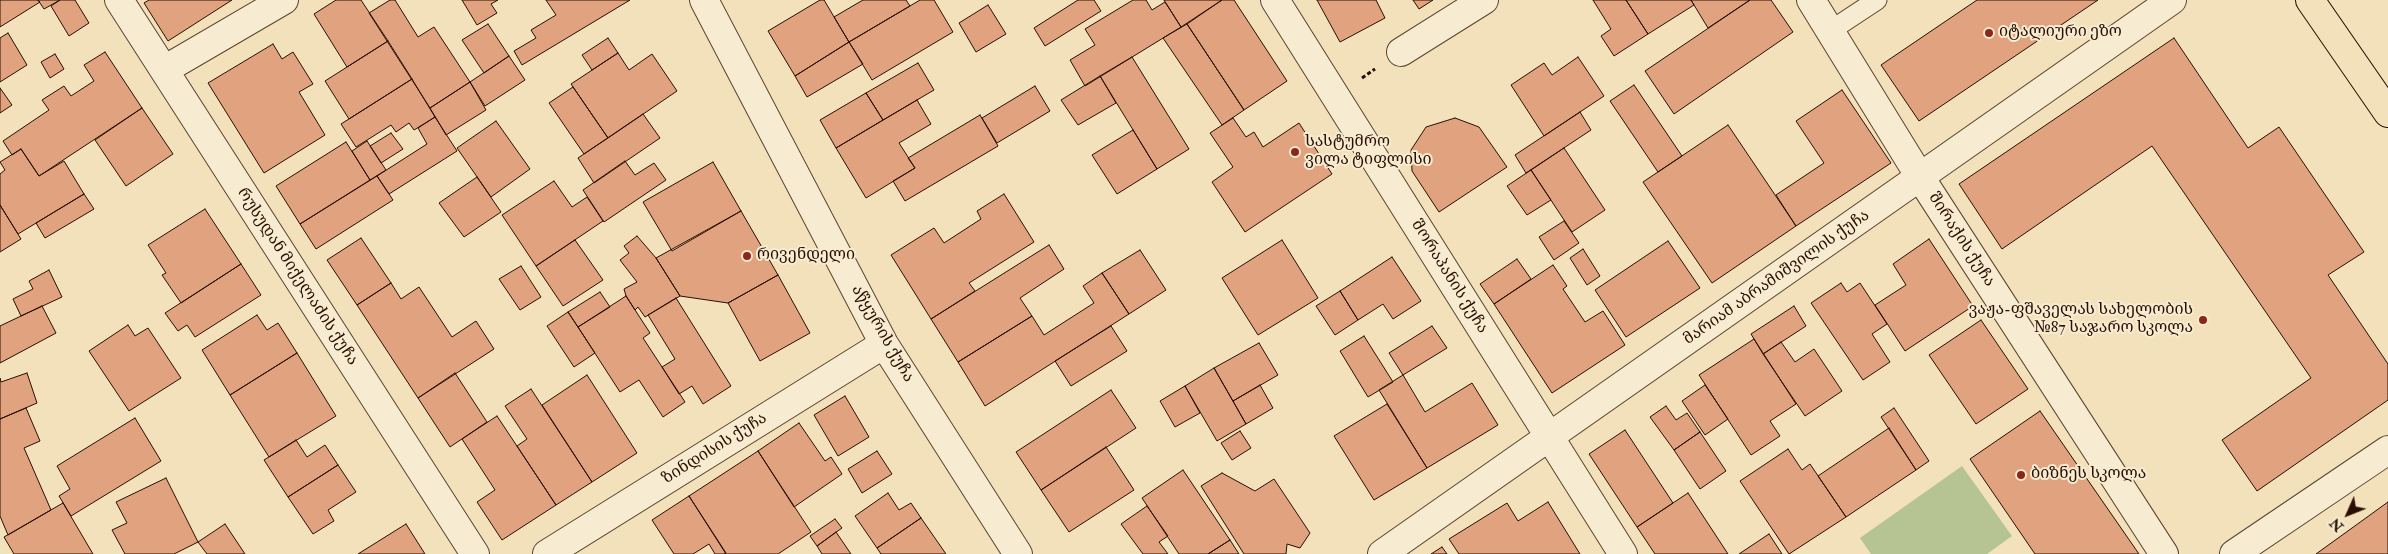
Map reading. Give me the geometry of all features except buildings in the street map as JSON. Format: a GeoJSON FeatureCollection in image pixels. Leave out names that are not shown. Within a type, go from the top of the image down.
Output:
{"type":"FeatureCollection","features":[{"type":"Feature","properties":{"kind":"main road"},"geometry":{"type":"LineString","coordinates":[[2310,0],[2387,109]]}},
{"type":"Feature","properties":{"kind":"street","name":"რუსუდან მიქელაძის ქუჩა"},"geometry":{"type":"LineString","coordinates":[[119,0],[475,554]]}},
{"type":"Feature","properties":{"kind":"street"},"geometry":{"type":"LineString","coordinates":[[164,70],[284,0]]}},
{"type":"Feature","properties":{"kind":"street","name":"აწყურის ქუჩა"},"geometry":{"type":"LineString","coordinates":[[704,0],[884,344],[1018,554]]}},
{"type":"Feature","properties":{"kind":"street","name":"შორაპანის ქუჩა"},"geometry":{"type":"LineString","coordinates":[[1275,0],[1623,554]]}},
{"type":"Feature","properties":{"kind":"street"},"geometry":{"type":"LineString","coordinates":[[1401,52],[1484,0]]}},
{"type":"Feature","properties":{"kind":"street","name":"შირაქის ქუჩა"},"geometry":{"type":"LineString","coordinates":[[1811,0],[1920,177],[2164,554]]}},
{"type":"Feature","properties":{"kind":"street","name":"მარიამ აბრამიშვილის ქუჩა"},"geometry":{"type":"LineString","coordinates":[[1382,554],[2172,0]]}},
{"type":"Feature","properties":{"kind":"street","name":"ზინდისის ქუჩა"},"geometry":{"type":"LineString","coordinates":[[546,554],[884,344]]}},
{"type":"Feature","properties":{"kind":"street"},"geometry":{"type":"LineString","coordinates":[[2234,554],[2388,450]]}},
{"type":"Feature","properties":{"kind":"lane"},"geometry":{"type":"LineString","coordinates":[[1830,31],[1877,0]]}},
{"type":"Feature","properties":{"kind":"green space"},"geometry":{"type":"Polygon","coordinates":[[[1962,466],[2012,536],[1987,554],[1871,554],[1860,538],[1962,466]]]}},
{"type":"Feature","properties":{"kind":"place","name":"იტალიური ეზო"},"geometry":{"type":"Point","coordinates":[1989,33]}},
{"type":"Feature","properties":{"kind":"place","name":"სასტუმრო ვილა ტიფლისი"},"geometry":{"type":"Point","coordinates":[1295,152]}},
{"type":"Feature","properties":{"kind":"place","name":"რივენდელი"},"geometry":{"type":"Point","coordinates":[747,256]}},
{"type":"Feature","properties":{"kind":"place","name":"ვაჟა-ფშაველას სახელობის №87 საჯარო სკოლა"},"geometry":{"type":"Point","coordinates":[2203,320]}},
{"type":"Feature","properties":{"kind":"place","name":"ბიზნეს სკოლა"},"geometry":{"type":"Point","coordinates":[2021,475]}}]}
